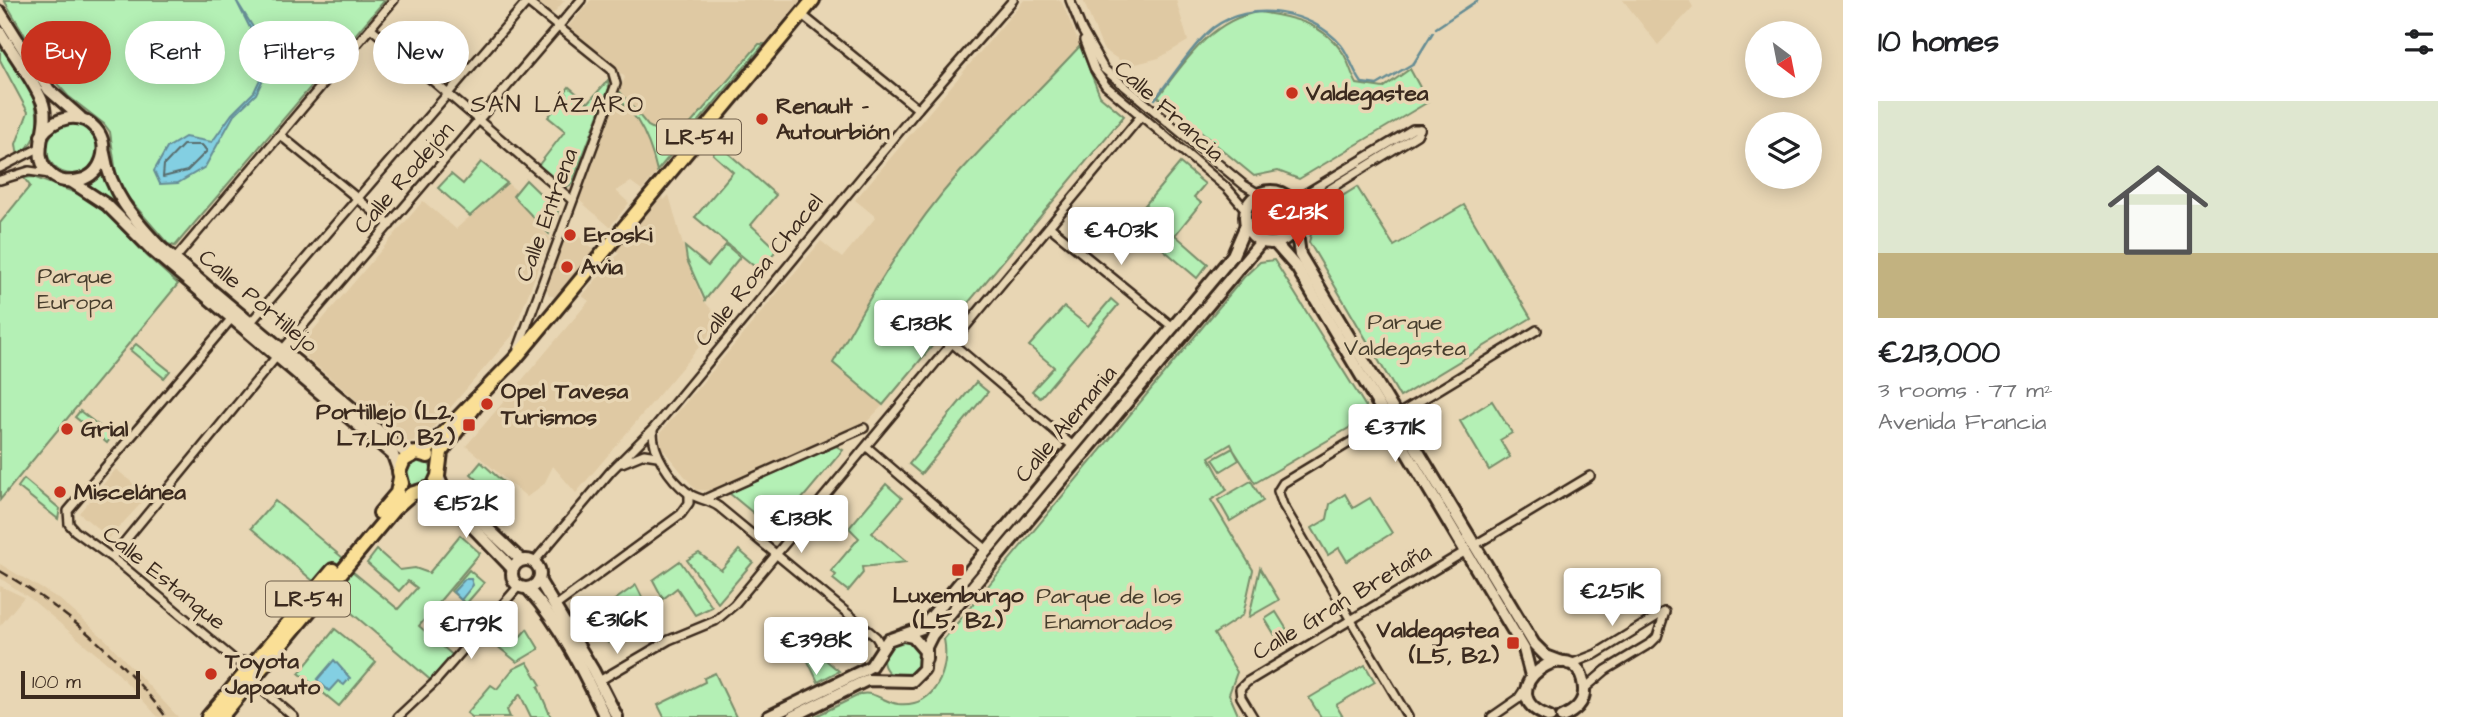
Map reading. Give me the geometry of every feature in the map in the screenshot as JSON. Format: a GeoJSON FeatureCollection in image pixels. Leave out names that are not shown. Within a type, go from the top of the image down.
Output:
{"type":"FeatureCollection","features":[{"type":"Feature","properties":{"kind":"main road","name":"LR-541"},"geometry":{"type":"LineString","coordinates":[[257,674],[397,493],[404,460],[420,453],[514,360],[813,0]]}},
{"type":"Feature","properties":{"kind":"main road"},"geometry":{"type":"LineString","coordinates":[[0,12],[49,90],[99,132],[104,153],[94,173],[72,181],[51,175],[42,161],[39,148],[46,117],[43,102],[0,32]]}},
{"type":"Feature","properties":{"kind":"main road"},"geometry":{"type":"LineString","coordinates":[[41,136],[58,120],[73,117],[85,121]]}},
{"type":"Feature","properties":{"kind":"main road","name":"Calle Portillejo"},"geometry":{"type":"LineString","coordinates":[[104,153],[114,191],[135,221],[179,255],[393,455],[400,475]]}},
{"type":"Feature","properties":{"kind":"main road","name":"Calle Portillejo"},"geometry":{"type":"LineString","coordinates":[[72,181],[107,205],[154,253],[232,318],[280,352],[403,451],[420,453]]}},
{"type":"Feature","properties":{"kind":"main road"},"geometry":{"type":"LineString","coordinates":[[1297,221],[1289,237],[1275,243],[1261,242],[1252,235],[1246,225],[1246,210],[1259,194],[1280,193],[1291,200],[1297,221],[1300,255],[1392,418],[1470,548],[1534,644],[1546,656],[1565,663],[1582,679],[1583,692],[1579,705],[1562,717]]}},
{"type":"Feature","properties":{"kind":"main road","name":"Calle Alemania"},"geometry":{"type":"LineString","coordinates":[[903,635],[922,628],[1174,328],[1233,255],[1246,225]]}},
{"type":"Feature","properties":{"kind":"main road","name":"Calle Alemania"},"geometry":{"type":"LineString","coordinates":[[926,659],[926,647],[932,635],[1261,242]]}},
{"type":"Feature","properties":{"kind":"main road"},"geometry":{"type":"LineString","coordinates":[[1275,243],[1294,265],[1392,418]]}},
{"type":"Feature","properties":{"kind":"main road","name":"LR-541"},"geometry":{"type":"LineString","coordinates":[[208,717],[257,674],[394,509],[411,494],[424,491],[438,473],[444,446],[467,421],[485,391]]}},
{"type":"Feature","properties":{"kind":"main road"},"geometry":{"type":"LineString","coordinates":[[420,453],[433,459],[442,485],[517,564]]}},
{"type":"Feature","properties":{"kind":"main road"},"geometry":{"type":"LineString","coordinates":[[400,475],[408,489],[438,491],[517,564],[534,562],[540,570],[539,580],[599,681],[617,717]]}},
{"type":"Feature","properties":{"kind":"main road"},"geometry":{"type":"LineString","coordinates":[[1470,548],[1524,649],[1530,680],[1530,701],[1540,716]]}},
{"type":"Feature","properties":{"kind":"main road"},"geometry":{"type":"LineString","coordinates":[[517,564],[512,580],[546,611],[585,675],[605,717]]}},
{"type":"Feature","properties":{"kind":"main road"},"geometry":{"type":"LineString","coordinates":[[523,588],[539,580]]}},
{"type":"Feature","properties":{"kind":"main road"},"geometry":{"type":"LineString","coordinates":[[768,717],[871,666],[881,644],[903,635],[912,637],[922,646],[926,659],[924,669],[912,681],[867,680],[792,717]]}},
{"type":"Feature","properties":{"kind":"main road"},"geometry":{"type":"LineString","coordinates":[[881,644],[880,668],[893,681]]}},
{"type":"Feature","properties":{"kind":"main road"},"geometry":{"type":"LineString","coordinates":[[1530,680],[1544,664],[1565,663]]}},
{"type":"Feature","properties":{"kind":"main road","name":"LR-541"},"geometry":{"type":"LineString","coordinates":[[221,717],[241,686]]}},
{"type":"Feature","properties":{"kind":"street"},"geometry":{"type":"LineString","coordinates":[[179,255],[394,0]]}},
{"type":"Feature","properties":{"kind":"street","name":"Calle Rodejón"},"geometry":{"type":"LineString","coordinates":[[112,557],[280,352],[581,0]]}},
{"type":"Feature","properties":{"kind":"street","name":"Calle Rosa Chacel"},"geometry":{"type":"LineString","coordinates":[[534,562],[611,471],[653,429],[918,108],[1013,0]]}},
{"type":"Feature","properties":{"kind":"street","name":"Calle Francia"},"geometry":{"type":"LineString","coordinates":[[1070,0],[1101,79],[1228,189],[1246,210]]}},
{"type":"Feature","properties":{"kind":"street"},"geometry":{"type":"LineString","coordinates":[[251,322],[526,1]]}},
{"type":"Feature","properties":{"kind":"street","name":"Calle Entrena"},"geometry":{"type":"LineString","coordinates":[[514,360],[616,84],[616,76],[526,1]]}},
{"type":"Feature","properties":{"kind":"street"},"geometry":{"type":"LineString","coordinates":[[801,14],[918,108]]}},
{"type":"Feature","properties":{"kind":"street"},"geometry":{"type":"LineString","coordinates":[[371,28],[572,200]]}},
{"type":"Feature","properties":{"kind":"street","name":"Calle Francia"},"geometry":{"type":"LineString","coordinates":[[1082,30],[1098,61],[1112,77],[1244,185],[1259,194]]}},
{"type":"Feature","properties":{"kind":"street"},"geometry":{"type":"LineString","coordinates":[[599,681],[648,655],[661,645],[722,617],[954,344],[1141,116]]}},
{"type":"Feature","properties":{"kind":"street"},"geometry":{"type":"LineString","coordinates":[[1280,193],[1294,199],[1300,197],[1413,129],[1420,129],[1417,135],[1304,205],[1297,221]]}},
{"type":"Feature","properties":{"kind":"street"},"geometry":{"type":"LineString","coordinates":[[280,135],[390,225]]}},
{"type":"Feature","properties":{"kind":"street"},"geometry":{"type":"LineString","coordinates":[[0,168],[39,148]]}},
{"type":"Feature","properties":{"kind":"street"},"geometry":{"type":"LineString","coordinates":[[0,180],[29,171],[51,175]]}},
{"type":"Feature","properties":{"kind":"street"},"geometry":{"type":"LineString","coordinates":[[1050,227],[1174,328]]}},
{"type":"Feature","properties":{"kind":"street","name":"Calle Estanque"},"geometry":{"type":"LineString","coordinates":[[232,318],[68,511],[69,524],[236,661],[257,674]]}},
{"type":"Feature","properties":{"kind":"street"},"geometry":{"type":"LineString","coordinates":[[1408,717],[1350,621],[1278,491],[1283,483],[1537,330]]}},
{"type":"Feature","properties":{"kind":"street"},"geometry":{"type":"LineString","coordinates":[[954,344],[1074,447]]}},
{"type":"Feature","properties":{"kind":"street"},"geometry":{"type":"LineString","coordinates":[[706,498],[864,428]]}},
{"type":"Feature","properties":{"kind":"street"},"geometry":{"type":"LineString","coordinates":[[653,429],[652,442],[657,456],[689,494],[706,498],[778,554],[881,644]]}},
{"type":"Feature","properties":{"kind":"street"},"geometry":{"type":"LineString","coordinates":[[867,447],[988,550]]}},
{"type":"Feature","properties":{"kind":"street"},"geometry":{"type":"LineString","coordinates":[[611,471],[634,457],[644,454],[657,456]]}},
{"type":"Feature","properties":{"kind":"street","name":"Calle Gran Bretaña"},"geometry":{"type":"LineString","coordinates":[[1253,717],[1241,697],[1240,689],[1247,682],[1590,476]]}},
{"type":"Feature","properties":{"kind":"street"},"geometry":{"type":"LineString","coordinates":[[554,607],[672,521],[686,509],[689,494]]}},
{"type":"Feature","properties":{"kind":"street"},"geometry":{"type":"LineString","coordinates":[[401,716],[523,588]]}},
{"type":"Feature","properties":{"kind":"street"},"geometry":{"type":"LineString","coordinates":[[1565,663],[1596,654],[1665,612],[1657,637],[1651,643],[1605,670],[1583,692],[1580,717]]}},
{"type":"Feature","properties":{"kind":"street","name":"Calle Estanque"},"geometry":{"type":"LineString","coordinates":[[236,661],[241,686]]}},
{"type":"Feature","properties":{"kind":"street"},"geometry":{"type":"LineString","coordinates":[[257,674],[294,717]]}},
{"type":"Feature","properties":{"kind":"street"},"geometry":{"type":"LineString","coordinates":[[1492,717],[1518,699],[1530,680]]}},
{"type":"Feature","properties":{"kind":"shaded area"},"geometry":{"type":"Polygon","coordinates":[[[534,0],[565,0],[552,15],[534,0]]]}},
{"type":"Feature","properties":{"kind":"shaded area"},"geometry":{"type":"Polygon","coordinates":[[[591,0],[801,0],[642,190],[631,182],[616,191],[629,203],[610,227],[579,200],[625,77],[567,28],[591,0]]]}},
{"type":"Feature","properties":{"kind":"shaded area"},"geometry":{"type":"Polygon","coordinates":[[[1024,0],[1061,0],[1080,46],[960,172],[919,224],[833,363],[883,405],[866,423],[713,491],[696,490],[661,447],[661,432],[821,241],[842,258],[876,217],[855,200],[1024,0]]]}},
{"type":"Feature","properties":{"kind":"shaded area"},"geometry":{"type":"Polygon","coordinates":[[[1083,0],[1176,0],[1188,41],[1159,58],[1128,66],[1103,49],[1083,0]]]}},
{"type":"Feature","properties":{"kind":"shaded area"},"geometry":{"type":"Polygon","coordinates":[[[1623,0],[1689,0],[1693,7],[1658,45],[1623,0]]]}},
{"type":"Feature","properties":{"kind":"shaded area"},"geometry":{"type":"Polygon","coordinates":[[[507,183],[517,191],[514,196],[550,238],[512,336],[425,437],[407,443],[307,358],[305,340],[423,201],[456,229],[507,183]]]}},
{"type":"Feature","properties":{"kind":"shaded area"},"geometry":{"type":"Polygon","coordinates":[[[669,195],[687,260],[701,297],[721,321],[576,493],[553,466],[544,484],[527,497],[466,446],[589,301],[582,296],[619,253],[616,251],[662,196],[664,200],[669,195]]]}},
{"type":"Feature","properties":{"kind":"shaded area","name":"Avia"},"geometry":{"type":"Polygon","coordinates":[[[566,225],[597,252],[560,297],[555,297],[549,295],[544,282],[566,225]]]}},
{"type":"Feature","properties":{"kind":"shaded area"},"geometry":{"type":"Polygon","coordinates":[[[116,469],[148,496],[109,538],[79,513],[116,469]]]}},
{"type":"Feature","properties":{"kind":"shaded area"},"geometry":{"type":"Polygon","coordinates":[[[0,564],[59,599],[106,640],[178,717],[158,717],[114,669],[31,599],[0,578],[0,564]]]}},
{"type":"Feature","properties":{"kind":"shaded area"},"geometry":{"type":"Polygon","coordinates":[[[0,586],[24,597],[0,626],[0,586]]]}},
{"type":"Feature","properties":{"kind":"green space"},"geometry":{"type":"Polygon","coordinates":[[[4,0],[385,0],[359,30],[359,21],[239,21],[239,84],[313,84],[175,246],[168,244],[124,193],[117,180],[110,132],[57,84],[111,84],[111,21],[21,21],[21,29],[4,0]]]}},
{"type":"Feature","properties":{"kind":"green space","name":"Valdegastea"},"geometry":{"type":"Polygon","coordinates":[[[1259,12],[1295,19],[1317,28],[1343,53],[1357,84],[1383,88],[1410,69],[1428,102],[1299,179],[1278,171],[1254,176],[1158,97],[1189,56],[1214,32],[1242,16],[1259,12]]]}},
{"type":"Feature","properties":{"kind":"green space"},"geometry":{"type":"Polygon","coordinates":[[[0,38],[21,74],[21,84],[27,84],[37,113],[37,129],[31,143],[18,157],[16,144],[28,112],[0,60],[0,38]]]}},
{"type":"Feature","properties":{"kind":"green space"},"geometry":{"type":"Polygon","coordinates":[[[759,44],[764,44],[657,171],[644,132],[623,103],[620,92],[648,126],[676,141],[759,44]]]}},
{"type":"Feature","properties":{"kind":"green space"},"geometry":{"type":"Polygon","coordinates":[[[1080,46],[1100,96],[1124,116],[883,405],[833,363],[892,263],[942,193],[1080,46]]]}},
{"type":"Feature","properties":{"kind":"green space"},"geometry":{"type":"Polygon","coordinates":[[[608,80],[609,88],[572,184],[564,188],[538,166],[565,131],[548,117],[567,94],[565,92],[569,87],[588,103],[608,80]]]}},
{"type":"Feature","properties":{"kind":"green space"},"geometry":{"type":"Polygon","coordinates":[[[72,124],[90,131],[97,149],[90,167],[72,174],[54,167],[47,149],[54,131],[72,124]]]}},
{"type":"Feature","properties":{"kind":"green space"},"geometry":{"type":"Polygon","coordinates":[[[719,145],[776,195],[751,225],[777,249],[760,271],[695,217],[733,172],[713,154],[719,145]]]}},
{"type":"Feature","properties":{"kind":"green space"},"geometry":{"type":"Polygon","coordinates":[[[481,162],[507,183],[470,216],[438,188],[451,174],[463,184],[481,162]]]}},
{"type":"Feature","properties":{"kind":"green space"},"geometry":{"type":"Polygon","coordinates":[[[1180,163],[1205,184],[1194,197],[1201,203],[1175,235],[1208,264],[1197,278],[1131,222],[1180,163]]]}},
{"type":"Feature","properties":{"kind":"green space"},"geometry":{"type":"Polygon","coordinates":[[[102,173],[115,203],[87,184],[102,173]]]}},
{"type":"Feature","properties":{"kind":"green space","name":"Parque Europa"},"geometry":{"type":"Polygon","coordinates":[[[33,177],[95,200],[146,255],[178,284],[0,500],[0,223],[30,186],[24,178],[33,177]]]}},
{"type":"Feature","properties":{"kind":"green space"},"geometry":{"type":"Polygon","coordinates":[[[526,180],[558,211],[549,234],[513,196],[526,180]]]}},
{"type":"Feature","properties":{"kind":"green space","name":"Parque Valdegastea"},"geometry":{"type":"Polygon","coordinates":[[[1357,187],[1394,246],[1464,205],[1531,318],[1400,397],[1309,242],[1317,212],[1357,187]]]}},
{"type":"Feature","properties":{"kind":"green space"},"geometry":{"type":"Polygon","coordinates":[[[1272,197],[1280,198],[1286,203],[1291,209],[1291,225],[1286,231],[1280,236],[1272,237],[1264,236],[1258,231],[1253,225],[1252,217],[1253,209],[1258,203],[1264,198],[1272,197]]]}},
{"type":"Feature","properties":{"kind":"green space"},"geometry":{"type":"Polygon","coordinates":[[[726,245],[740,257],[705,300],[687,260],[685,247],[708,266],[726,245]]]}},
{"type":"Feature","properties":{"kind":"green space","name":"Parque de los Enamorados"},"geometry":{"type":"Polygon","coordinates":[[[1274,260],[1371,415],[1255,483],[1233,449],[1239,460],[1221,471],[1213,459],[1233,448],[1231,444],[1209,457],[1227,490],[1211,500],[1253,570],[1243,615],[1214,634],[1237,672],[1229,694],[1239,717],[814,717],[861,694],[870,694],[898,704],[911,704],[931,693],[938,684],[945,662],[944,639],[1244,277],[1260,262],[1274,260]]]}},
{"type":"Feature","properties":{"kind":"green space"},"geometry":{"type":"Polygon","coordinates":[[[1111,299],[1118,305],[1040,398],[1032,391],[1054,367],[1029,346],[1064,307],[1088,326],[1111,299]]]}},
{"type":"Feature","properties":{"kind":"green space"},"geometry":{"type":"Polygon","coordinates":[[[136,344],[170,371],[164,378],[130,350],[136,344]]]}},
{"type":"Feature","properties":{"kind":"green space"},"geometry":{"type":"Polygon","coordinates":[[[976,382],[988,392],[921,474],[909,464],[976,382]]]}},
{"type":"Feature","properties":{"kind":"green space"},"geometry":{"type":"Polygon","coordinates":[[[1492,401],[1512,433],[1500,440],[1510,457],[1489,470],[1460,421],[1492,401]]]}},
{"type":"Feature","properties":{"kind":"green space"},"geometry":{"type":"Polygon","coordinates":[[[80,411],[112,436],[107,443],[75,417],[80,411]]]}},
{"type":"Feature","properties":{"kind":"green space"},"geometry":{"type":"Polygon","coordinates":[[[836,446],[843,450],[775,531],[729,493],[836,446]]]}},
{"type":"Feature","properties":{"kind":"green space"},"geometry":{"type":"Polygon","coordinates":[[[418,459],[428,463],[432,473],[428,483],[418,487],[408,483],[404,473],[408,463],[418,459]]]}},
{"type":"Feature","properties":{"kind":"green space"},"geometry":{"type":"Polygon","coordinates":[[[481,462],[503,482],[493,494],[471,474],[481,462]]]}},
{"type":"Feature","properties":{"kind":"green space"},"geometry":{"type":"Polygon","coordinates":[[[24,479],[60,509],[58,519],[18,487],[24,479]]]}},
{"type":"Feature","properties":{"kind":"green space"},"geometry":{"type":"Polygon","coordinates":[[[1251,481],[1263,501],[1230,521],[1218,500],[1251,481]]]}},
{"type":"Feature","properties":{"kind":"green space"},"geometry":{"type":"Polygon","coordinates":[[[886,484],[902,498],[872,533],[906,562],[862,567],[863,573],[848,591],[833,579],[836,575],[831,571],[859,538],[849,528],[886,484]]]}},
{"type":"Feature","properties":{"kind":"green space"},"geometry":{"type":"Polygon","coordinates":[[[1345,494],[1353,508],[1370,498],[1392,533],[1347,561],[1339,548],[1328,555],[1312,528],[1327,519],[1330,504],[1345,494]]]}},
{"type":"Feature","properties":{"kind":"green space"},"geometry":{"type":"Polygon","coordinates":[[[275,501],[343,558],[319,586],[251,528],[275,501]]]}},
{"type":"Feature","properties":{"kind":"green space"},"geometry":{"type":"Polygon","coordinates":[[[460,535],[480,553],[419,626],[456,658],[434,683],[326,591],[347,567],[398,609],[417,588],[408,581],[399,591],[367,563],[377,550],[400,570],[415,568],[429,573],[460,535]]]}},
{"type":"Feature","properties":{"kind":"green space"},"geometry":{"type":"Polygon","coordinates":[[[739,550],[753,562],[718,603],[687,560],[699,553],[721,570],[739,550]]]}},
{"type":"Feature","properties":{"kind":"green space"},"geometry":{"type":"Polygon","coordinates":[[[680,561],[712,607],[695,615],[677,588],[663,599],[653,580],[680,561]]]}},
{"type":"Feature","properties":{"kind":"green space"},"geometry":{"type":"Polygon","coordinates":[[[1260,568],[1279,600],[1249,617],[1260,568]]]}},
{"type":"Feature","properties":{"kind":"green space"},"geometry":{"type":"Polygon","coordinates":[[[469,570],[484,583],[466,604],[451,591],[469,570]]]}},
{"type":"Feature","properties":{"kind":"green space"},"geometry":{"type":"Polygon","coordinates":[[[636,585],[647,607],[631,616],[638,626],[608,643],[592,616],[636,585]]]}},
{"type":"Feature","properties":{"kind":"green space"},"geometry":{"type":"Polygon","coordinates":[[[1276,612],[1289,633],[1278,640],[1265,619],[1276,612]]]}},
{"type":"Feature","properties":{"kind":"green space"},"geometry":{"type":"Polygon","coordinates":[[[335,629],[376,662],[339,706],[299,673],[335,629]]]}},
{"type":"Feature","properties":{"kind":"green space"},"geometry":{"type":"Polygon","coordinates":[[[527,629],[539,649],[517,662],[496,645],[508,630],[518,639],[527,629]]]}},
{"type":"Feature","properties":{"kind":"green space"},"geometry":{"type":"Polygon","coordinates":[[[793,633],[839,671],[818,682],[806,657],[787,640],[793,633]]]}},
{"type":"Feature","properties":{"kind":"green space"},"geometry":{"type":"Polygon","coordinates":[[[902,640],[915,646],[921,659],[915,672],[902,678],[889,672],[883,659],[889,646],[902,640]]]}},
{"type":"Feature","properties":{"kind":"green space"},"geometry":{"type":"Polygon","coordinates":[[[527,662],[541,685],[538,687],[551,717],[531,717],[520,694],[507,710],[510,717],[472,717],[467,713],[491,685],[497,689],[513,669],[527,662]]]}},
{"type":"Feature","properties":{"kind":"green space"},"geometry":{"type":"Polygon","coordinates":[[[1365,665],[1375,682],[1336,705],[1343,717],[1321,717],[1309,698],[1365,665]]]}},
{"type":"Feature","properties":{"kind":"green space"},"geometry":{"type":"Polygon","coordinates":[[[715,673],[736,717],[664,717],[658,705],[705,682],[704,678],[715,673]]]}},
{"type":"Feature","properties":{"kind":"water"},"geometry":{"type":"Polygon","coordinates":[[[258,84],[261,84],[256,94],[234,115],[205,167],[178,183],[160,184],[154,171],[167,148],[185,137],[212,142],[232,114],[254,92],[258,84]]]}},
{"type":"Feature","properties":{"kind":"water"},"geometry":{"type":"Polygon","coordinates":[[[465,579],[471,579],[473,585],[461,600],[453,592],[465,579]]]}},
{"type":"Feature","properties":{"kind":"water"},"geometry":{"type":"Polygon","coordinates":[[[334,660],[350,678],[344,685],[338,681],[329,691],[317,680],[334,660]]]}},
{"type":"Feature","properties":{"kind":"waterway"},"geometry":{"type":"LineString","coordinates":[[1436,28],[1478,0]]}},
{"type":"Feature","properties":{"kind":"waterway"},"geometry":{"type":"LineString","coordinates":[[1155,99],[1213,28],[1244,14],[1280,13],[1314,24],[1329,33],[1341,45],[1362,83],[1377,85],[1414,63],[1433,32]]}},
{"type":"Feature","properties":{"kind":"railway"},"geometry":{"type":"LineString","coordinates":[[0,571],[47,601],[90,636],[131,674],[166,717]]}},
{"type":"Feature","properties":{"kind":"place","name":"Valdegastea"},"geometry":{"type":"Point","coordinates":[1292,93]}},
{"type":"Feature","properties":{"kind":"place","name":"Renault - Autourbión"},"geometry":{"type":"Point","coordinates":[762,119]}},
{"type":"Feature","properties":{"kind":"place","name":"Eroski"},"geometry":{"type":"Point","coordinates":[570,235]}},
{"type":"Feature","properties":{"kind":"place","name":"Avia"},"geometry":{"type":"Point","coordinates":[567,267]}},
{"type":"Feature","properties":{"kind":"place","name":"Opel Tavesa Turismos"},"geometry":{"type":"Point","coordinates":[487,404]}},
{"type":"Feature","properties":{"kind":"place","name":"Portillejo (L2, L7,L10, B2)"},"geometry":{"type":"Point","coordinates":[469,425]}},
{"type":"Feature","properties":{"kind":"place","name":"Grial"},"geometry":{"type":"Point","coordinates":[67,429]}},
{"type":"Feature","properties":{"kind":"place","name":"Miscelánea"},"geometry":{"type":"Point","coordinates":[60,492]}},
{"type":"Feature","properties":{"kind":"place","name":"Luxemburgo (L5, B2)"},"geometry":{"type":"Point","coordinates":[958,570]}},
{"type":"Feature","properties":{"kind":"place","name":"Valdegastea (L5, B2)"},"geometry":{"type":"Point","coordinates":[1513,643]}},
{"type":"Feature","properties":{"kind":"place","name":"Toyota Japoauto"},"geometry":{"type":"Point","coordinates":[211,674]}},
{"type":"Feature","properties":{"kind":"district","name":"SAN LÁZARO"},"geometry":{"type":"Point","coordinates":[558,105]}}]}
